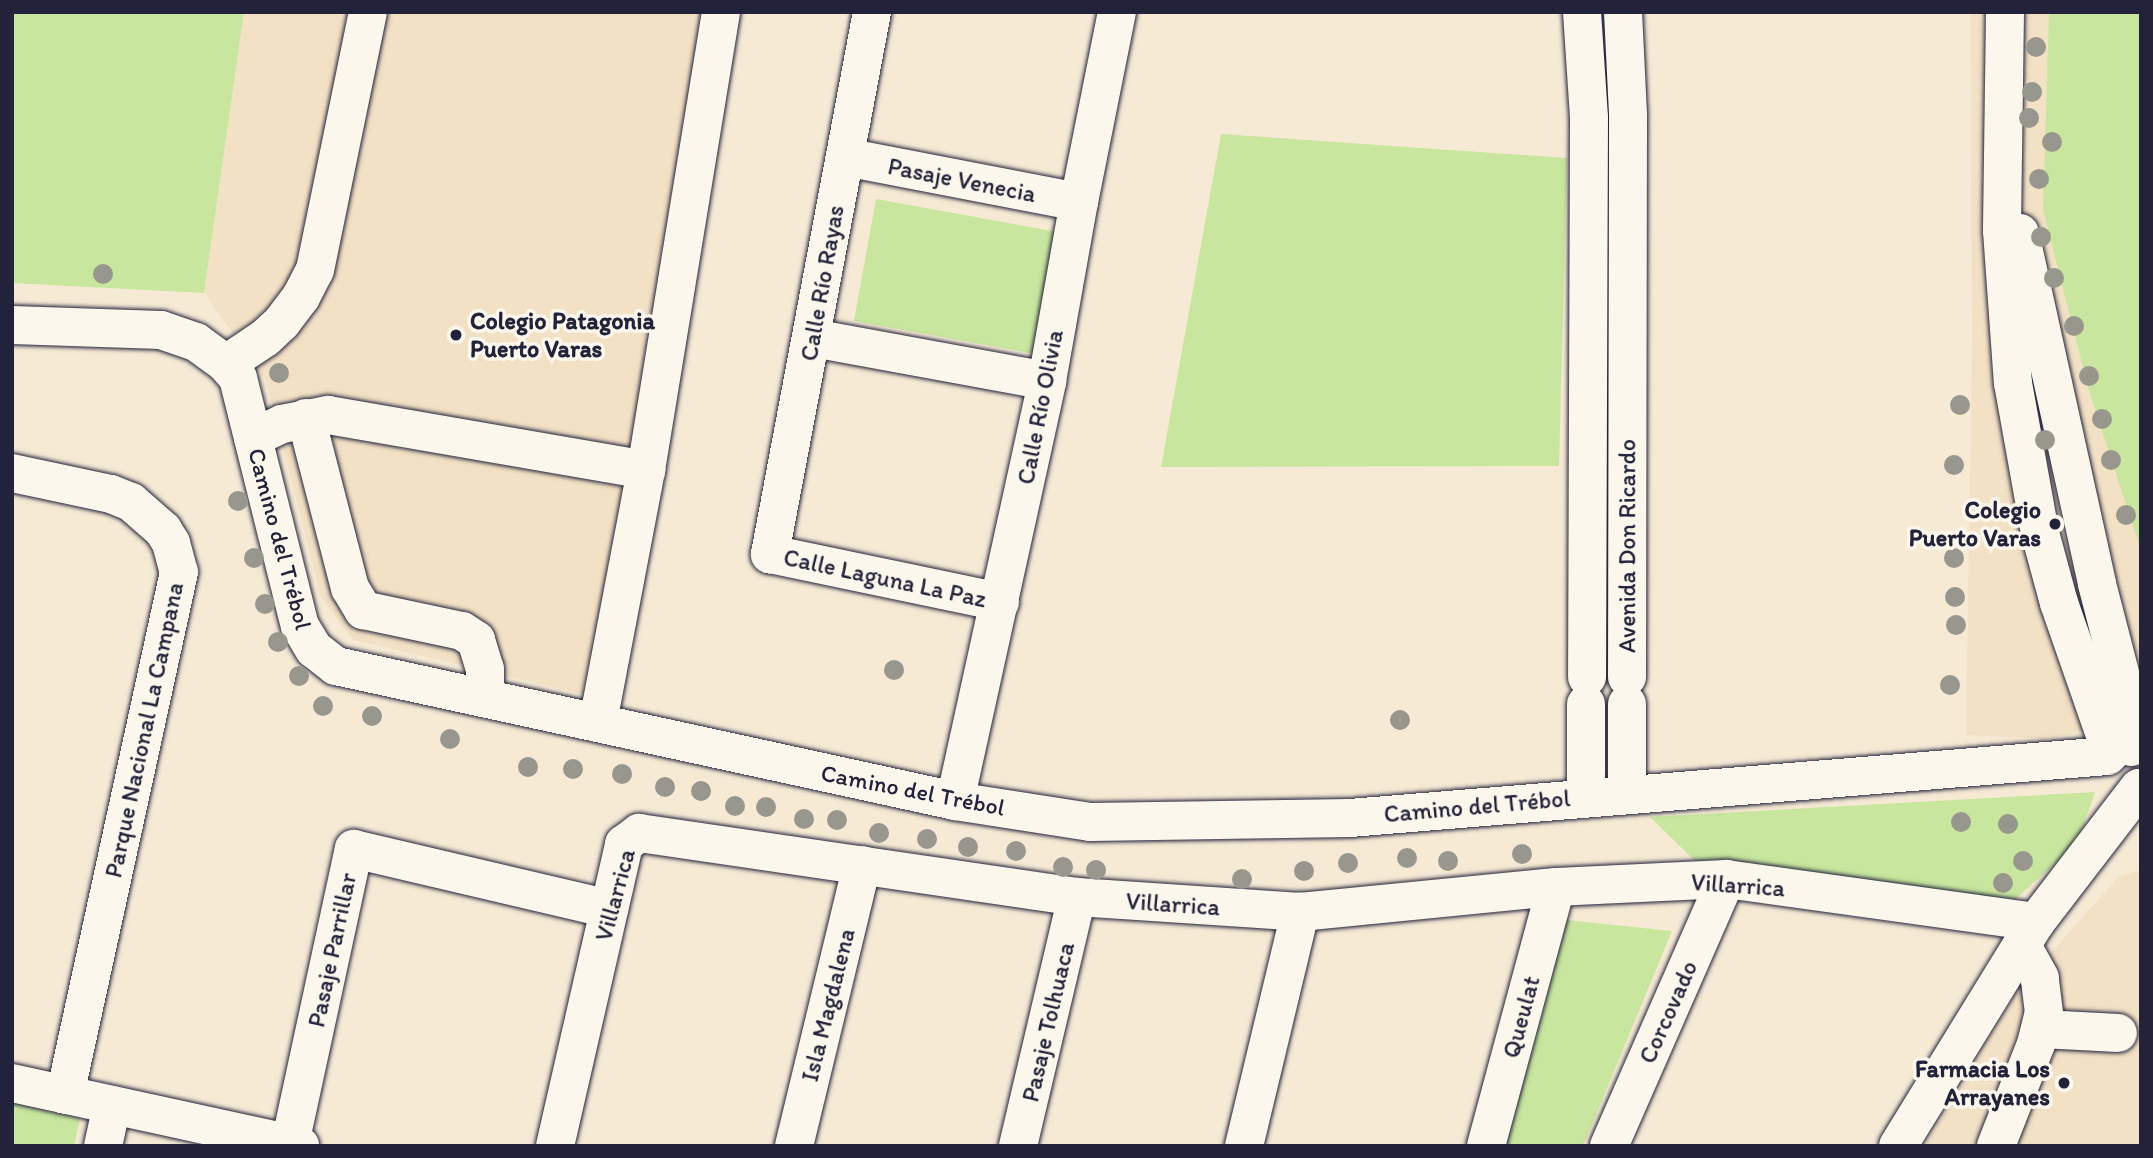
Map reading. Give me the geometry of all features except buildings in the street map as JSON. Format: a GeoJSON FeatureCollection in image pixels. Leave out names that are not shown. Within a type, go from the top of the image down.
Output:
{"type":"FeatureCollection","features":[{"type":"Feature","properties":{"kind":"street"},"geometry":{"type":"LineString","coordinates":[[226,364],[265,338],[282,322],[301,297],[315,270],[368,12]]}},
{"type":"Feature","properties":{"kind":"street"},"geometry":{"type":"LineString","coordinates":[[597,722],[646,470],[721,12]]}},
{"type":"Feature","properties":{"kind":"street","name":"Calle Río Rayas"},"geometry":{"type":"LineString","coordinates":[[770,554],[813,338],[872,12]]}},
{"type":"Feature","properties":{"kind":"street","name":"Calle Río Olivia"},"geometry":{"type":"LineString","coordinates":[[955,801],[1047,381],[1117,12]]}},
{"type":"Feature","properties":{"kind":"street","name":"Avenida Don Ricardo"},"geometry":{"type":"LineString","coordinates":[[1582,12],[1588,68],[1586,797]]}},
{"type":"Feature","properties":{"kind":"street","name":"Avenida Don Ricardo"},"geometry":{"type":"LineString","coordinates":[[1623,12],[1628,64],[1627,793]]}},
{"type":"Feature","properties":{"kind":"street"},"geometry":{"type":"LineString","coordinates":[[2005,12],[2003,155],[2006,307],[2024,458],[2059,603],[2127,765]]}},
{"type":"Feature","properties":{"kind":"street"},"geometry":{"type":"LineString","coordinates":[[1898,1146],[2029,933],[2094,847],[2127,765],[2130,712],[2105,619],[2003,155]]}},
{"type":"Feature","properties":{"kind":"street","name":"Pasaje Venecia"},"geometry":{"type":"LineString","coordinates":[[845,157],[1079,202]]}},
{"type":"Feature","properties":{"kind":"street"},"geometry":{"type":"LineString","coordinates":[[1588,181],[1628,178]]}},
{"type":"Feature","properties":{"kind":"street","name":"Camino del Trébol"},"geometry":{"type":"LineString","coordinates":[[12,325],[161,330],[196,342],[226,364],[238,378],[300,626],[314,649],[336,666],[955,801],[1090,822],[1350,818],[1627,793],[2051,763],[2127,765]]}},
{"type":"Feature","properties":{"kind":"street"},"geometry":{"type":"LineString","coordinates":[[813,338],[1047,381]]}},
{"type":"Feature","properties":{"kind":"street"},"geometry":{"type":"LineString","coordinates":[[253,438],[282,424],[328,415],[646,470]]}},
{"type":"Feature","properties":{"kind":"street","name":"Avenida Don Ricardo"},"geometry":{"type":"LineString","coordinates":[[1588,419],[1627,416]]}},
{"type":"Feature","properties":{"kind":"street"},"geometry":{"type":"LineString","coordinates":[[306,418],[350,589],[363,610],[462,631],[475,640],[485,669],[485,698]]}},
{"type":"Feature","properties":{"kind":"street","name":"Parque Nacional La Campana"},"geometry":{"type":"LineString","coordinates":[[12,473],[111,494],[131,502],[163,530],[179,572],[65,1095]]}},
{"type":"Feature","properties":{"kind":"street","name":"Calle Laguna La Paz"},"geometry":{"type":"LineString","coordinates":[[770,554],[1000,602]]}},
{"type":"Feature","properties":{"kind":"street"},"geometry":{"type":"LineString","coordinates":[[2105,619],[2141,644]]}},
{"type":"Feature","properties":{"kind":"street","name":"Villarrica"},"geometry":{"type":"LineString","coordinates":[[555,1146],[624,844],[639,833],[1077,897],[1300,912],[1556,887],[1726,879],[2029,933]]}},
{"type":"Feature","properties":{"kind":"street","name":"Pasaje Parrillar"},"geometry":{"type":"LineString","coordinates":[[295,1145],[354,849],[609,909]]}},
{"type":"Feature","properties":{"kind":"street","name":"Isla Magdalena"},"geometry":{"type":"LineString","coordinates":[[793,1146],[862,865]]}},
{"type":"Feature","properties":{"kind":"street","name":"Corcovado"},"geometry":{"type":"LineString","coordinates":[[1609,1146],[1726,879]]}},
{"type":"Feature","properties":{"kind":"street","name":"Queulat"},"geometry":{"type":"LineString","coordinates":[[1486,1146],[1556,887]]}},
{"type":"Feature","properties":{"kind":"street","name":"Pasaje Tolhuaca"},"geometry":{"type":"LineString","coordinates":[[1018,1146],[1077,897]]}},
{"type":"Feature","properties":{"kind":"street"},"geometry":{"type":"LineString","coordinates":[[1244,1146],[1300,912]]}},
{"type":"Feature","properties":{"kind":"street"},"geometry":{"type":"LineString","coordinates":[[1996,1146],[2042,1029],[2044,996],[2029,933]]}},
{"type":"Feature","properties":{"kind":"street"},"geometry":{"type":"LineString","coordinates":[[2042,1029],[2118,1033]]}},
{"type":"Feature","properties":{"kind":"street"},"geometry":{"type":"LineString","coordinates":[[12,1083],[295,1145]]}},
{"type":"Feature","properties":{"kind":"street"},"geometry":{"type":"LineString","coordinates":[[103,1146],[112,1105]]}},
{"type":"Feature","properties":{"kind":"shaded area","name":"Colegio Patagonia Puerto Varas"},"geometry":{"type":"Polygon","coordinates":[[[244,12],[735,12],[613,701],[353,640],[321,597],[265,378],[204,293],[244,12]]]}},
{"type":"Feature","properties":{"kind":"shaded area","name":"Colegio Puerto Varas"},"geometry":{"type":"Polygon","coordinates":[[[1970,12],[2141,12],[2141,712],[2107,725],[2049,739],[1966,735],[1972,336],[1970,12]]]}},
{"type":"Feature","properties":{"kind":"shaded area"},"geometry":{"type":"Polygon","coordinates":[[[2141,870],[2141,1146],[1925,1146],[2018,990],[2119,876],[2141,870]]]}},
{"type":"Feature","properties":{"kind":"green space"},"geometry":{"type":"Polygon","coordinates":[[[12,12],[244,12],[204,293],[12,283],[12,12]]]}},
{"type":"Feature","properties":{"kind":"green space"},"geometry":{"type":"Polygon","coordinates":[[[2049,12],[2141,12],[2141,550],[2089,391],[2043,210],[2049,12]]]}},
{"type":"Feature","properties":{"kind":"green space"},"geometry":{"type":"Polygon","coordinates":[[[1221,134],[1567,158],[1559,466],[1161,467],[1221,134]]]}},
{"type":"Feature","properties":{"kind":"green space"},"geometry":{"type":"Polygon","coordinates":[[[876,199],[1063,233],[1041,355],[854,321],[876,199]]]}},
{"type":"Feature","properties":{"kind":"green space"},"geometry":{"type":"Polygon","coordinates":[[[2095,792],[2077,844],[2011,903],[1699,865],[1650,817],[2095,792]]]}},
{"type":"Feature","properties":{"kind":"green space"},"geometry":{"type":"Polygon","coordinates":[[[1566,920],[1672,931],[1583,1146],[1503,1146],[1566,920]]]}},
{"type":"Feature","properties":{"kind":"green space"},"geometry":{"type":"Polygon","coordinates":[[[12,1103],[80,1119],[74,1146],[12,1146],[12,1103]]]}},
{"type":"Feature","properties":{"kind":"place","name":"Colegio Patagonia Puerto Varas"},"geometry":{"type":"Point","coordinates":[456,335]}},
{"type":"Feature","properties":{"kind":"place","name":"Colegio Puerto Varas"},"geometry":{"type":"Point","coordinates":[2055,524]}},
{"type":"Feature","properties":{"kind":"place","name":"Farmacia Los Arrayanes"},"geometry":{"type":"Point","coordinates":[2064,1083]}}]}
